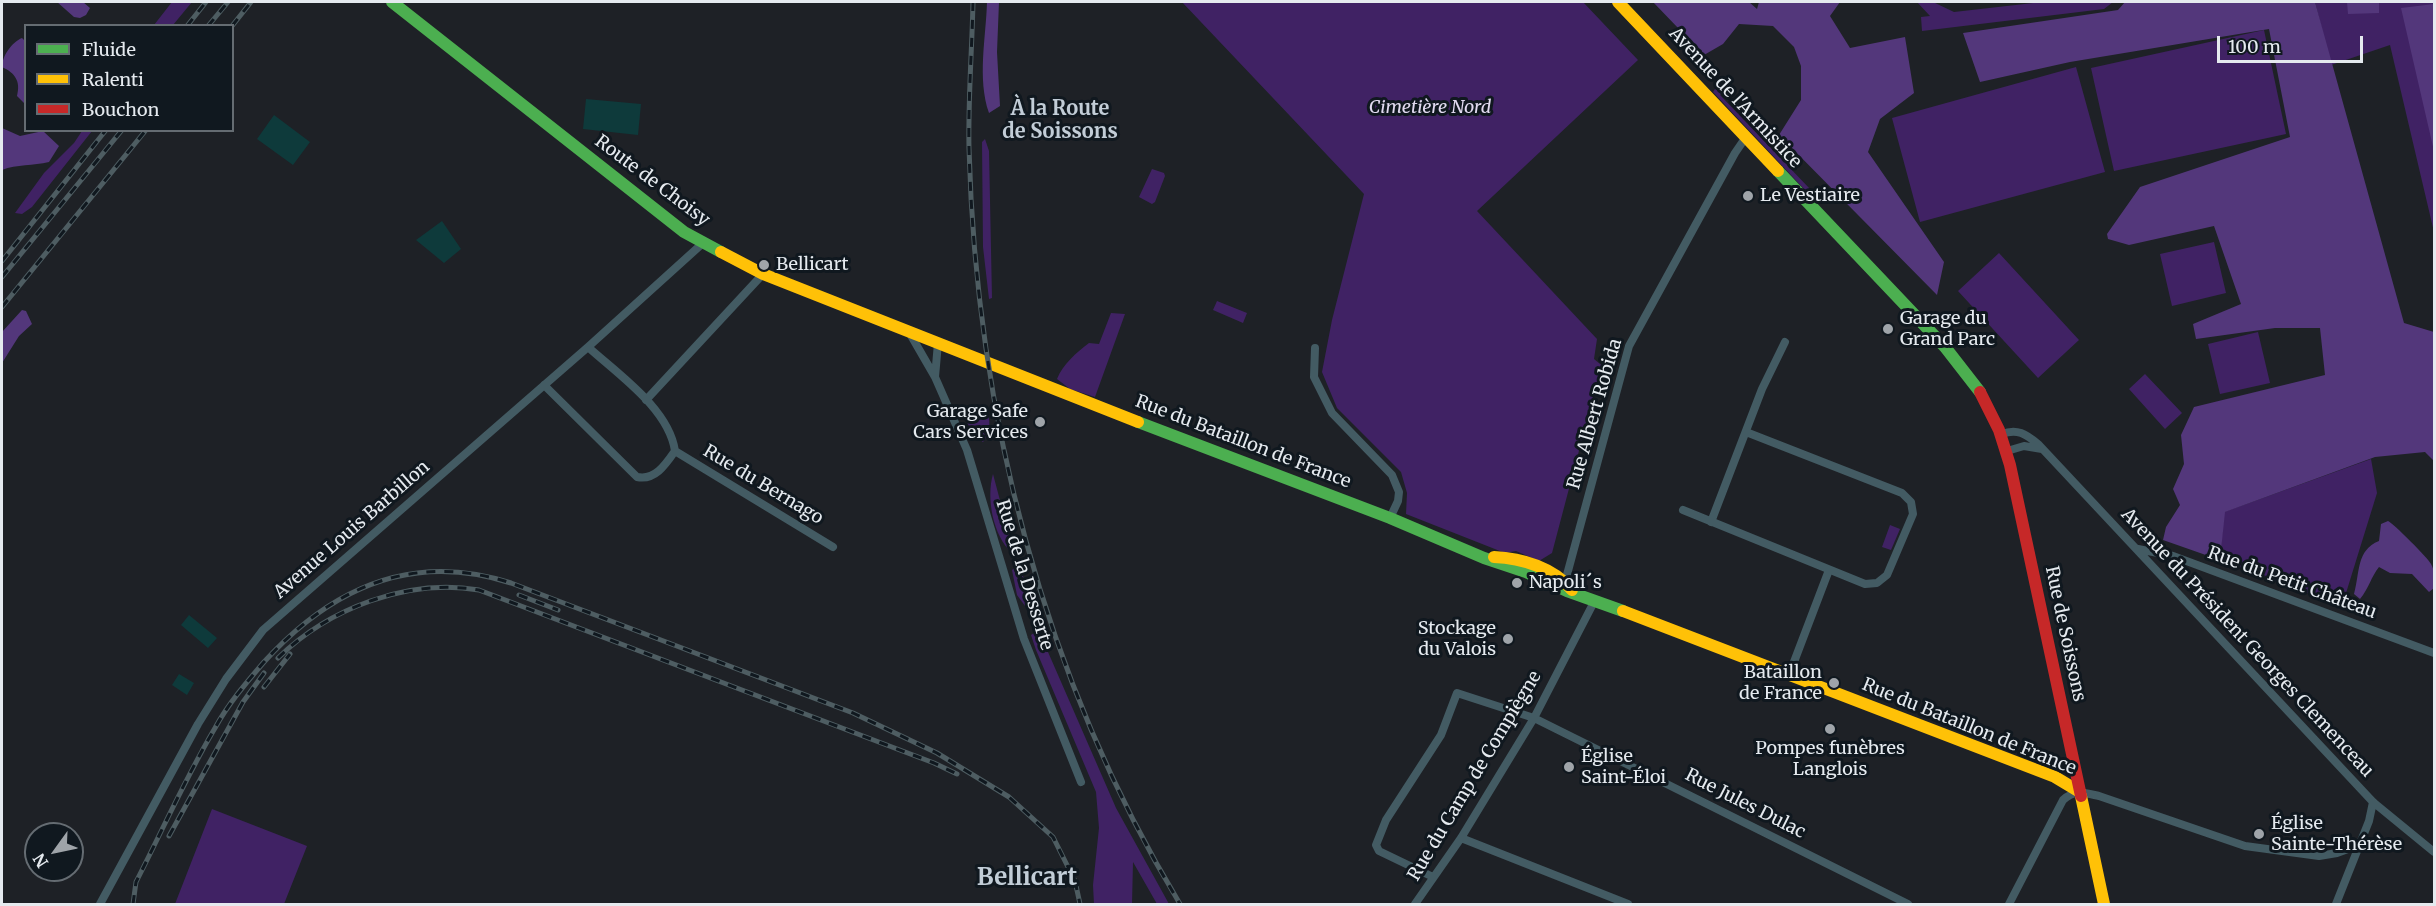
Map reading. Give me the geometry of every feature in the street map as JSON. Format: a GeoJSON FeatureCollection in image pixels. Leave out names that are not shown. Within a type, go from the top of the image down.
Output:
{"type":"FeatureCollection","features":[{"type":"Feature","properties":{"kind":"street","name":"Route de Choisy"},"geometry":{"type":"LineString","coordinates":[[392,2],[681,230],[763,274],[988,363]]}},
{"type":"Feature","properties":{"kind":"street","name":"Avenue de l'Armistice"},"geometry":{"type":"LineString","coordinates":[[1618,2],[1945,347],[1971,379]]}},
{"type":"Feature","properties":{"kind":"street","name":"Rue Albert Robida"},"geometry":{"type":"LineString","coordinates":[[1565,582],[1629,346],[1746,137]]}},
{"type":"Feature","properties":{"kind":"street","name":"Avenue Louis Barbillon"},"geometry":{"type":"LineString","coordinates":[[100,904],[198,724],[226,679],[263,630],[588,347],[703,243]]}},
{"type":"Feature","properties":{"kind":"street"},"geometry":{"type":"LineString","coordinates":[[646,399],[763,274]]}},
{"type":"Feature","properties":{"kind":"street","name":"Rue de la Desserte"},"geometry":{"type":"LineString","coordinates":[[909,332],[935,377],[967,450],[1024,639],[1081,782]]}},
{"type":"Feature","properties":{"kind":"street"},"geometry":{"type":"LineString","coordinates":[[1711,522],[1762,389],[1785,342]]}},
{"type":"Feature","properties":{"kind":"street","name":"Rue de la Desserte"},"geometry":{"type":"LineString","coordinates":[[935,377],[938,343]]}},
{"type":"Feature","properties":{"kind":"street","name":"Rue du Bernago"},"geometry":{"type":"LineString","coordinates":[[544,385],[637,477],[646,479],[654,475],[675,451],[673,435],[664,419],[646,399],[588,347]]}},
{"type":"Feature","properties":{"kind":"street"},"geometry":{"type":"LineString","coordinates":[[1315,348],[1314,377],[1332,413],[1392,475],[1399,492],[1398,501],[1390,518]]}},
{"type":"Feature","properties":{"kind":"street","name":"Rue du Bataillon de France"},"geometry":{"type":"LineString","coordinates":[[988,363],[1247,465],[1390,518],[1484,558],[1526,572],[1567,591],[2055,777],[2080,792],[2099,796],[2245,846],[2319,856],[2337,853],[2359,844]]}},
{"type":"Feature","properties":{"kind":"street","name":"Rue de Soissons"},"geometry":{"type":"LineString","coordinates":[[1971,379],[1989,405],[2007,451],[2104,904]]}},
{"type":"Feature","properties":{"kind":"street","name":"Avenue du Président Georges Clemenceau"},"geometry":{"type":"LineString","coordinates":[[2002,434],[2009,431],[2021,432],[2043,449],[2373,802],[2434,851]]}},
{"type":"Feature","properties":{"kind":"street"},"geometry":{"type":"LineString","coordinates":[[1683,510],[1864,584],[1877,583],[1887,575],[1913,514],[1911,502],[1902,493],[1746,432]]}},
{"type":"Feature","properties":{"kind":"street"},"geometry":{"type":"LineString","coordinates":[[2007,451],[2024,446],[2043,449]]}},
{"type":"Feature","properties":{"kind":"street","name":"Rue du Bernago"},"geometry":{"type":"LineString","coordinates":[[675,451],[833,547]]}},
{"type":"Feature","properties":{"kind":"street","name":"Rue du Petit Château"},"geometry":{"type":"LineString","coordinates":[[2137,549],[2173,556],[2434,653]]}},
{"type":"Feature","properties":{"kind":"street","name":"Rue du Bataillon de France"},"geometry":{"type":"LineString","coordinates":[[1484,558],[1502,556],[1524,560],[1565,582],[1574,592]]}},
{"type":"Feature","properties":{"kind":"street"},"geometry":{"type":"LineString","coordinates":[[1790,675],[1829,570]]}},
{"type":"Feature","properties":{"kind":"street","name":"Rue du Camp de Compiègne"},"geometry":{"type":"LineString","coordinates":[[1415,904],[1461,837],[1534,718],[1595,600]]}},
{"type":"Feature","properties":{"kind":"street","name":"Rue Jules Dulac"},"geometry":{"type":"LineString","coordinates":[[1433,877],[1379,851],[1376,844],[1386,820],[1441,735],[1458,693],[1534,718],[1908,904]]}},
{"type":"Feature","properties":{"kind":"street"},"geometry":{"type":"LineString","coordinates":[[2009,904],[2063,800],[2070,793],[2080,792]]}},
{"type":"Feature","properties":{"kind":"street"},"geometry":{"type":"LineString","coordinates":[[2336,904],[2370,821],[2373,802]]}},
{"type":"Feature","properties":{"kind":"street"},"geometry":{"type":"LineString","coordinates":[[1461,837],[1628,904]]}},
{"type":"Feature","properties":{"kind":"green space"},"geometry":{"type":"Polygon","coordinates":[[[172,2],[192,2],[174,24],[155,24],[172,2]]]}},
{"type":"Feature","properties":{"kind":"green space","name":"Cimetière Nord"},"geometry":{"type":"Polygon","coordinates":[[[1182,2],[1583,2],[1638,60],[1477,211],[1597,339],[1594,359],[1605,368],[1607,377],[1595,390],[1552,553],[1539,561],[1516,551],[1505,553],[1406,514],[1407,493],[1401,472],[1337,408],[1322,372],[1332,320],[1364,194],[1182,2]]]}},
{"type":"Feature","properties":{"kind":"green space"},"geometry":{"type":"Polygon","coordinates":[[[1917,2],[1933,2],[1954,12],[2042,2],[2113,2],[2104,9],[1922,31],[1921,17],[1930,16],[1917,2]]]}},
{"type":"Feature","properties":{"kind":"green space"},"geometry":{"type":"Polygon","coordinates":[[[2315,2],[2434,2],[2434,232],[2390,45],[2331,65],[2315,2]]]}},
{"type":"Feature","properties":{"kind":"green space"},"geometry":{"type":"Polygon","coordinates":[[[2264,30],[2286,134],[2114,171],[2091,68],[2264,30]]]}},
{"type":"Feature","properties":{"kind":"green space"},"geometry":{"type":"Polygon","coordinates":[[[2076,67],[2105,172],[1920,222],[1892,118],[2076,67]]]}},
{"type":"Feature","properties":{"kind":"green space"},"geometry":{"type":"Polygon","coordinates":[[[1715,89],[1722,92],[1720,95],[1810,189],[1805,190],[1713,92],[1715,89]]]}},
{"type":"Feature","properties":{"kind":"green space"},"geometry":{"type":"Polygon","coordinates":[[[81,132],[91,132],[32,207],[22,214],[15,213],[44,173],[74,143],[81,132]]]}},
{"type":"Feature","properties":{"kind":"green space"},"geometry":{"type":"Polygon","coordinates":[[[985,139],[989,151],[992,298],[989,299],[983,247],[982,142],[985,139]]]}},
{"type":"Feature","properties":{"kind":"green space"},"geometry":{"type":"Polygon","coordinates":[[[1152,169],[1164,173],[1165,176],[1155,202],[1152,204],[1139,197],[1152,169]]]}},
{"type":"Feature","properties":{"kind":"green space"},"geometry":{"type":"Polygon","coordinates":[[[2214,242],[2226,293],[2172,306],[2160,254],[2214,242]]]}},
{"type":"Feature","properties":{"kind":"green space"},"geometry":{"type":"Polygon","coordinates":[[[1999,253],[2079,340],[2038,378],[1958,291],[1999,253]]]}},
{"type":"Feature","properties":{"kind":"green space"},"geometry":{"type":"Polygon","coordinates":[[[1217,301],[1247,313],[1243,323],[1213,310],[1217,301]]]}},
{"type":"Feature","properties":{"kind":"green space"},"geometry":{"type":"Polygon","coordinates":[[[1111,313],[1125,314],[1095,397],[1070,389],[1057,379],[1070,359],[1079,351],[1089,343],[1099,344],[1111,313]]]}},
{"type":"Feature","properties":{"kind":"green space"},"geometry":{"type":"Polygon","coordinates":[[[2258,332],[2270,383],[2220,394],[2208,344],[2258,332]]]}},
{"type":"Feature","properties":{"kind":"green space"},"geometry":{"type":"Polygon","coordinates":[[[2145,374],[2182,413],[2165,429],[2129,389],[2145,374]]]}},
{"type":"Feature","properties":{"kind":"green space"},"geometry":{"type":"Polygon","coordinates":[[[983,406],[988,414],[989,424],[988,434],[983,442],[976,437],[966,421],[967,412],[983,406]]]}},
{"type":"Feature","properties":{"kind":"green space"},"geometry":{"type":"Polygon","coordinates":[[[2371,459],[2377,493],[2342,606],[2220,560],[2224,512],[2371,459]]]}},
{"type":"Feature","properties":{"kind":"green space"},"geometry":{"type":"Polygon","coordinates":[[[993,474],[1012,553],[1000,537],[993,516],[990,494],[993,474]]]}},
{"type":"Feature","properties":{"kind":"green space"},"geometry":{"type":"Polygon","coordinates":[[[1890,525],[1900,529],[1891,550],[1882,547],[1890,525]]]}},
{"type":"Feature","properties":{"kind":"green space"},"geometry":{"type":"Polygon","coordinates":[[[1018,565],[1030,601],[1025,606],[1017,595],[1012,570],[1018,565]]]}},
{"type":"Feature","properties":{"kind":"green space"},"geometry":{"type":"Polygon","coordinates":[[[1034,633],[1039,635],[1048,652],[1116,808],[1169,904],[1157,904],[1133,862],[1132,904],[1094,904],[1093,885],[1099,828],[1096,792],[1036,650],[1031,635],[1034,633]]]}},
{"type":"Feature","properties":{"kind":"green space"},"geometry":{"type":"Polygon","coordinates":[[[212,809],[307,846],[284,904],[175,904],[212,809]]]}},
{"type":"Feature","properties":{"kind":"shaded area"},"geometry":{"type":"Polygon","coordinates":[[[57,2],[83,2],[90,8],[86,15],[80,18],[74,17],[57,2]]]}},
{"type":"Feature","properties":{"kind":"shaded area"},"geometry":{"type":"Polygon","coordinates":[[[987,2],[999,2],[997,52],[1000,106],[989,113],[983,86],[987,2]]]}},
{"type":"Feature","properties":{"kind":"shaded area"},"geometry":{"type":"Polygon","coordinates":[[[1653,2],[1749,2],[1757,9],[1759,2],[1840,2],[1830,16],[1850,48],[1905,37],[1914,93],[1880,119],[1868,152],[1944,262],[1937,295],[1779,135],[1801,100],[1801,66],[1794,47],[1773,26],[1739,24],[1723,44],[1704,55],[1653,2]]]}},
{"type":"Feature","properties":{"kind":"shaded area"},"geometry":{"type":"Polygon","coordinates":[[[2125,2],[2315,2],[2404,323],[2434,332],[2434,461],[2425,452],[2375,457],[2225,512],[2220,560],[2163,540],[2166,527],[2180,505],[2173,489],[2184,464],[2181,435],[2194,407],[2325,375],[2320,328],[2275,328],[2196,339],[2193,324],[2241,304],[2214,226],[2129,245],[2108,239],[2107,234],[2140,187],[2290,137],[2269,29],[2070,62],[1980,82],[1963,33],[2118,10],[2125,2]]]}},
{"type":"Feature","properties":{"kind":"shaded area"},"geometry":{"type":"Polygon","coordinates":[[[2347,2],[2379,2],[2379,13],[2348,14],[2347,2]]]}},
{"type":"Feature","properties":{"kind":"shaded area"},"geometry":{"type":"Polygon","coordinates":[[[2434,4],[2434,151],[2401,8],[2434,4]]]}},
{"type":"Feature","properties":{"kind":"shaded area"},"geometry":{"type":"Polygon","coordinates":[[[22,38],[24,40],[24,103],[17,96],[16,78],[2,67],[8,50],[22,38]]]}},
{"type":"Feature","properties":{"kind":"shaded area"},"geometry":{"type":"Polygon","coordinates":[[[586,99],[641,104],[638,135],[583,129],[586,99]]]}},
{"type":"Feature","properties":{"kind":"shaded area"},"geometry":{"type":"Polygon","coordinates":[[[274,115],[310,142],[293,165],[257,139],[274,115]]]}},
{"type":"Feature","properties":{"kind":"shaded area"},"geometry":{"type":"Polygon","coordinates":[[[2,128],[20,136],[44,132],[59,146],[49,162],[2,170],[2,128]]]}},
{"type":"Feature","properties":{"kind":"shaded area"},"geometry":{"type":"Polygon","coordinates":[[[442,221],[461,249],[444,263],[416,240],[442,221]]]}},
{"type":"Feature","properties":{"kind":"shaded area"},"geometry":{"type":"Polygon","coordinates":[[[22,310],[26,311],[32,324],[19,336],[2,363],[2,332],[22,310]]]}},
{"type":"Feature","properties":{"kind":"shaded area"},"geometry":{"type":"Polygon","coordinates":[[[2388,521],[2411,541],[2431,564],[2434,588],[2429,592],[2412,574],[2390,573],[2379,567],[2360,599],[2354,594],[2360,563],[2366,550],[2379,541],[2381,524],[2388,521]]]}},
{"type":"Feature","properties":{"kind":"shaded area"},"geometry":{"type":"Polygon","coordinates":[[[189,615],[217,638],[208,648],[181,625],[189,615]]]}},
{"type":"Feature","properties":{"kind":"shaded area"},"geometry":{"type":"Polygon","coordinates":[[[179,674],[194,683],[187,695],[172,685],[179,674]]]}},
{"type":"Feature","properties":{"kind":"railway"},"geometry":{"type":"LineString","coordinates":[[189,24],[206,2]]}},
{"type":"Feature","properties":{"kind":"railway"},"geometry":{"type":"LineString","coordinates":[[210,24],[228,2]]}},
{"type":"Feature","properties":{"kind":"railway"},"geometry":{"type":"LineString","coordinates":[[234,24],[251,2]]}},
{"type":"Feature","properties":{"kind":"railway"},"geometry":{"type":"LineString","coordinates":[[973,2],[969,148],[974,247],[986,346],[1003,444],[1026,540],[1055,635],[1090,727],[1132,817],[1180,904]]}},
{"type":"Feature","properties":{"kind":"railway"},"geometry":{"type":"LineString","coordinates":[[2,261],[104,132]]}},
{"type":"Feature","properties":{"kind":"railway"},"geometry":{"type":"LineString","coordinates":[[2,277],[120,132]]}},
{"type":"Feature","properties":{"kind":"railway"},"geometry":{"type":"LineString","coordinates":[[2,307],[144,132]]}},
{"type":"Feature","properties":{"kind":"railway"},"geometry":{"type":"LineString","coordinates":[[133,904],[136,882],[204,747],[231,702],[264,662],[290,636],[317,614],[345,596],[376,583],[407,574],[440,571],[475,574],[511,583],[853,713],[937,753],[1009,797],[1053,837],[1075,881],[1080,904]]}},
{"type":"Feature","properties":{"kind":"railway"},"geometry":{"type":"LineString","coordinates":[[278,658],[298,640],[321,625],[345,611],[371,601],[398,593],[425,589],[452,587],[479,590],[934,763],[957,774]]}},
{"type":"Feature","properties":{"kind":"railway"},"geometry":{"type":"LineString","coordinates":[[519,595],[558,610]]}},
{"type":"Feature","properties":{"kind":"railway"},"geometry":{"type":"LineString","coordinates":[[264,687],[290,654]]}},
{"type":"Feature","properties":{"kind":"railway"},"geometry":{"type":"LineString","coordinates":[[169,836],[243,702],[264,673]]}},
{"type":"Feature","properties":{"kind":"traffic: fast"},"geometry":{"type":"LineString","coordinates":[[392,2],[684,232],[721,252]]}},
{"type":"Feature","properties":{"kind":"traffic: fast"},"geometry":{"type":"LineString","coordinates":[[1778,171],[1945,347],[1980,392]]}},
{"type":"Feature","properties":{"kind":"traffic: fast"},"geometry":{"type":"LineString","coordinates":[[1138,422],[1390,518],[1484,558],[1526,572],[1567,591],[1623,611]]}},
{"type":"Feature","properties":{"kind":"traffic: slow"},"geometry":{"type":"LineString","coordinates":[[1618,2],[1778,171]]}},
{"type":"Feature","properties":{"kind":"traffic: slow"},"geometry":{"type":"LineString","coordinates":[[721,252],[763,274],[1138,422]]}},
{"type":"Feature","properties":{"kind":"traffic: slow"},"geometry":{"type":"LineString","coordinates":[[1494,557],[1515,559],[1547,570],[1565,582],[1572,590]]}},
{"type":"Feature","properties":{"kind":"traffic: slow"},"geometry":{"type":"LineString","coordinates":[[1623,611],[2055,777],[2080,792]]}},
{"type":"Feature","properties":{"kind":"traffic: slow"},"geometry":{"type":"LineString","coordinates":[[2081,796],[2104,904]]}},
{"type":"Feature","properties":{"kind":"traffic: jam"},"geometry":{"type":"LineString","coordinates":[[1980,392],[1999,430],[2010,465],[2081,796]]}},
{"type":"Feature","properties":{"kind":"place","name":"Le Vestiaire"},"geometry":{"type":"Point","coordinates":[1748,196]}},
{"type":"Feature","properties":{"kind":"place","name":"Bellicart"},"geometry":{"type":"Point","coordinates":[764,265]}},
{"type":"Feature","properties":{"kind":"place","name":"Garage du Grand Parc"},"geometry":{"type":"Point","coordinates":[1888,329]}},
{"type":"Feature","properties":{"kind":"place","name":"Garage Safe Cars Services"},"geometry":{"type":"Point","coordinates":[1040,422]}},
{"type":"Feature","properties":{"kind":"place","name":"Napoli´s"},"geometry":{"type":"Point","coordinates":[1517,583]}},
{"type":"Feature","properties":{"kind":"place","name":"Stockage du Valois"},"geometry":{"type":"Point","coordinates":[1508,639]}},
{"type":"Feature","properties":{"kind":"place","name":"Bataillon de France"},"geometry":{"type":"Point","coordinates":[1834,683]}},
{"type":"Feature","properties":{"kind":"place","name":"Pompes funèbres Langlois"},"geometry":{"type":"Point","coordinates":[1830,729]}},
{"type":"Feature","properties":{"kind":"place","name":"Église Saint-Éloi"},"geometry":{"type":"Point","coordinates":[1569,767]}},
{"type":"Feature","properties":{"kind":"place","name":"Église Sainte-Thérèse"},"geometry":{"type":"Point","coordinates":[2259,834]}},
{"type":"Feature","properties":{"kind":"district","name":"À la Route de Soissons"},"geometry":{"type":"Point","coordinates":[1060,120]}},
{"type":"Feature","properties":{"kind":"district","name":"Bellicart"},"geometry":{"type":"Point","coordinates":[1027,878]}}]}
